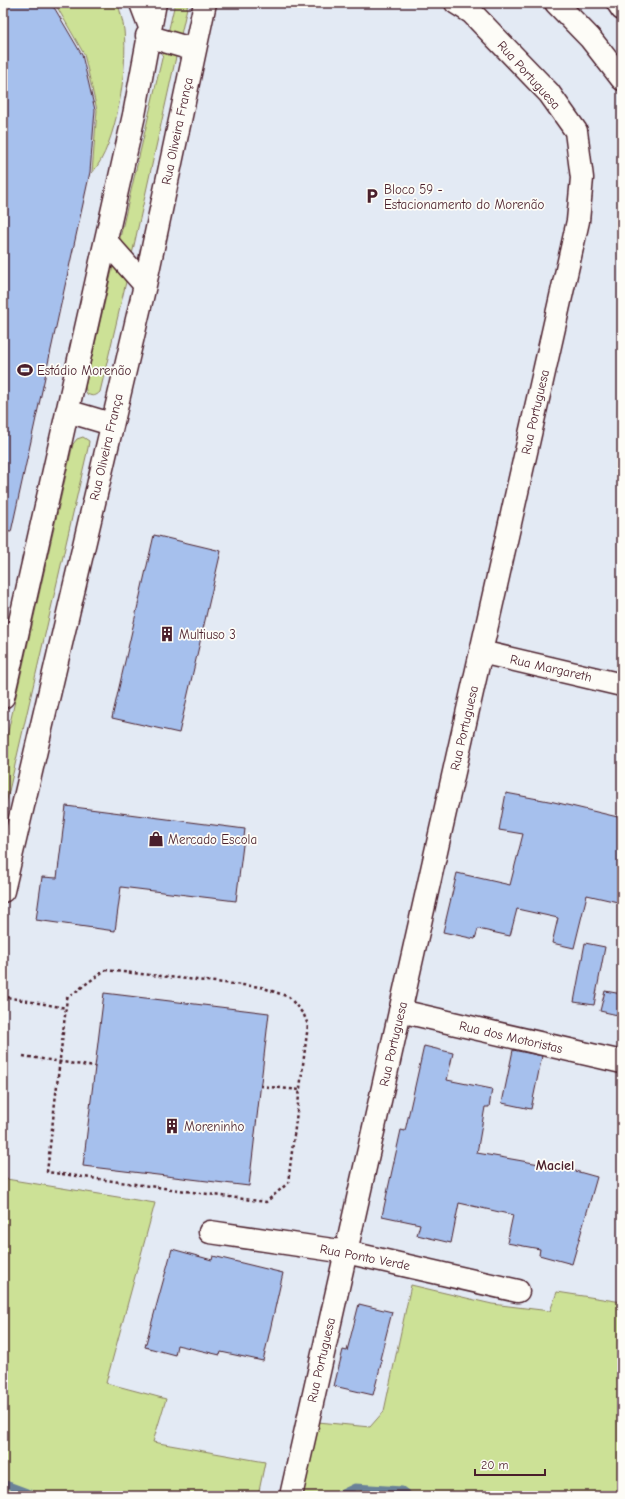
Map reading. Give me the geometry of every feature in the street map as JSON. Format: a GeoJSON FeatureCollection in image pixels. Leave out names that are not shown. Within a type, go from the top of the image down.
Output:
{"type":"FeatureCollection","features":[{"type":"Feature","properties":{"kind":"street"},"geometry":{"type":"LineString","coordinates":[[3,697],[134,115],[147,36],[155,3]]}},
{"type":"Feature","properties":{"kind":"street","name":"Rua Oliveira França"},"geometry":{"type":"LineString","coordinates":[[3,891],[144,285],[205,3]]}},
{"type":"Feature","properties":{"kind":"street","name":"Rua Portuguesa"},"geometry":{"type":"LineString","coordinates":[[291,1496],[578,220],[582,178],[576,131],[549,93],[472,13],[456,3]]}},
{"type":"Feature","properties":{"kind":"street"},"geometry":{"type":"LineString","coordinates":[[556,3],[590,38],[622,79]]}},
{"type":"Feature","properties":{"kind":"street"},"geometry":{"type":"LineString","coordinates":[[618,3],[622,9]]}},
{"type":"Feature","properties":{"kind":"street"},"geometry":{"type":"LineString","coordinates":[[147,36],[195,50]]}},
{"type":"Feature","properties":{"kind":"street"},"geometry":{"type":"LineString","coordinates":[[106,241],[144,285]]}},
{"type":"Feature","properties":{"kind":"street"},"geometry":{"type":"LineString","coordinates":[[67,411],[111,424]]}},
{"type":"Feature","properties":{"kind":"street","name":"Rua Margareth"},"geometry":{"type":"LineString","coordinates":[[481,652],[622,685]]}},
{"type":"Feature","properties":{"kind":"street","name":"Rua dos Motoristas"},"geometry":{"type":"LineString","coordinates":[[400,1011],[622,1062]]}},
{"type":"Feature","properties":{"kind":"street","name":"Rua Ponto Verde"},"geometry":{"type":"LineString","coordinates":[[210,1232],[346,1252],[518,1291]]}},
{"type":"Feature","properties":{"kind":"lane"},"geometry":{"type":"LineString","coordinates":[[135,3],[147,36]]}},
{"type":"Feature","properties":{"kind":"path"},"geometry":{"type":"LineString","coordinates":[[105,970],[261,987],[289,997],[304,1015],[308,1025],[288,1183],[266,1202],[47,1172],[60,1062],[67,998],[105,970]]}},
{"type":"Feature","properties":{"kind":"path"},"geometry":{"type":"LineString","coordinates":[[3,1007],[6,997],[66,1008]]}},
{"type":"Feature","properties":{"kind":"path"},"geometry":{"type":"LineString","coordinates":[[23,1056],[95,1067]]}},
{"type":"Feature","properties":{"kind":"path"},"geometry":{"type":"LineString","coordinates":[[260,1086],[300,1090]]}},
{"type":"Feature","properties":{"kind":"green space"},"geometry":{"type":"Polygon","coordinates":[[[52,3],[118,3],[122,20],[125,46],[119,105],[108,144],[101,160],[92,173],[97,110],[84,54],[57,7],[52,3]]]}},
{"type":"Feature","properties":{"kind":"green space"},"geometry":{"type":"Polygon","coordinates":[[[175,3],[188,3],[131,259],[119,242],[175,3]]]}},
{"type":"Feature","properties":{"kind":"green space"},"geometry":{"type":"Polygon","coordinates":[[[114,262],[126,282],[100,392],[91,396],[87,394],[85,387],[114,262]]]}},
{"type":"Feature","properties":{"kind":"green space"},"geometry":{"type":"Polygon","coordinates":[[[83,437],[89,441],[88,448],[3,817],[3,754],[73,444],[77,439],[83,437]]]}},
{"type":"Feature","properties":{"kind":"green space"},"geometry":{"type":"Polygon","coordinates":[[[6,1179],[155,1203],[106,1383],[166,1399],[153,1442],[265,1462],[258,1496],[3,1496],[3,1187],[6,1179]]]}},
{"type":"Feature","properties":{"kind":"green space"},"geometry":{"type":"Polygon","coordinates":[[[411,1285],[492,1304],[550,1311],[557,1292],[622,1302],[622,1496],[300,1496],[318,1422],[370,1427],[384,1411],[411,1285]]]}},
{"type":"Feature","properties":{"kind":"building","name":"Estádio Morenão"},"geometry":{"type":"Polygon","coordinates":[[[3,3],[48,3],[55,9],[82,55],[95,110],[90,172],[11,532],[3,531],[3,156],[5,146],[3,125],[3,3]]]}},
{"type":"Feature","properties":{"kind":"building","name":"Multiuso 3"},"geometry":{"type":"Polygon","coordinates":[[[154,535],[221,551],[179,733],[112,718],[154,535]]]}},
{"type":"Feature","properties":{"kind":"building"},"geometry":{"type":"Polygon","coordinates":[[[506,793],[554,802],[622,818],[622,903],[587,895],[574,948],[552,943],[558,918],[517,909],[510,936],[478,929],[475,939],[443,932],[457,873],[510,885],[523,834],[499,830],[506,793]]]}},
{"type":"Feature","properties":{"kind":"building"},"geometry":{"type":"Polygon","coordinates":[[[66,806],[245,829],[236,901],[121,887],[115,931],[36,920],[42,877],[57,878],[66,806]]]}},
{"type":"Feature","properties":{"kind":"building"},"geometry":{"type":"Polygon","coordinates":[[[585,943],[605,947],[594,1005],[574,1002],[585,943]]]}},
{"type":"Feature","properties":{"kind":"building"},"geometry":{"type":"Polygon","coordinates":[[[605,991],[622,994],[622,1016],[600,1011],[605,991]]]}},
{"type":"Feature","properties":{"kind":"building","name":"Moreninho"},"geometry":{"type":"Polygon","coordinates":[[[104,993],[269,1013],[249,1186],[83,1166],[104,993]]]}},
{"type":"Feature","properties":{"kind":"building"},"geometry":{"type":"Polygon","coordinates":[[[424,1046],[453,1053],[447,1080],[492,1089],[489,1107],[485,1107],[477,1153],[568,1169],[597,1177],[572,1264],[539,1255],[540,1249],[507,1243],[513,1215],[459,1203],[451,1243],[417,1235],[420,1224],[382,1216],[401,1130],[405,1131],[424,1046]]]}},
{"type":"Feature","properties":{"kind":"building"},"geometry":{"type":"Polygon","coordinates":[[[513,1050],[542,1056],[531,1109],[502,1103],[513,1050]]]}},
{"type":"Feature","properties":{"kind":"building"},"geometry":{"type":"Polygon","coordinates":[[[172,1249],[212,1260],[213,1256],[283,1273],[263,1361],[221,1352],[220,1355],[177,1345],[175,1355],[145,1347],[172,1249]]]}},
{"type":"Feature","properties":{"kind":"building"},"geometry":{"type":"Polygon","coordinates":[[[359,1304],[392,1312],[380,1359],[382,1360],[373,1395],[334,1386],[343,1350],[347,1351],[359,1304]]]}},
{"type":"Feature","properties":{"kind":"waterway"},"geometry":{"type":"LineString","coordinates":[[3,1483],[38,1496]]}},
{"type":"Feature","properties":{"kind":"waterway"},"geometry":{"type":"LineString","coordinates":[[336,1496],[355,1487],[402,1490],[410,1496]]}},
{"type":"Feature","properties":{"kind":"place","name":"Bloco 59 - Estacionamento do Morenão"},"geometry":{"type":"Point","coordinates":[372,196]}},
{"type":"Feature","properties":{"kind":"place","name":"Estádio Morenão"},"geometry":{"type":"Point","coordinates":[25,370]}},
{"type":"Feature","properties":{"kind":"place","name":"Multiuso 3"},"geometry":{"type":"Point","coordinates":[167,634]}},
{"type":"Feature","properties":{"kind":"place","name":"Mercado Escola"},"geometry":{"type":"Point","coordinates":[156,839]}},
{"type":"Feature","properties":{"kind":"place","name":"Moreninho"},"geometry":{"type":"Point","coordinates":[172,1126]}},
{"type":"Feature","properties":{"kind":"district","name":"Maciel"},"geometry":{"type":"Point","coordinates":[555,1165]}}]}
